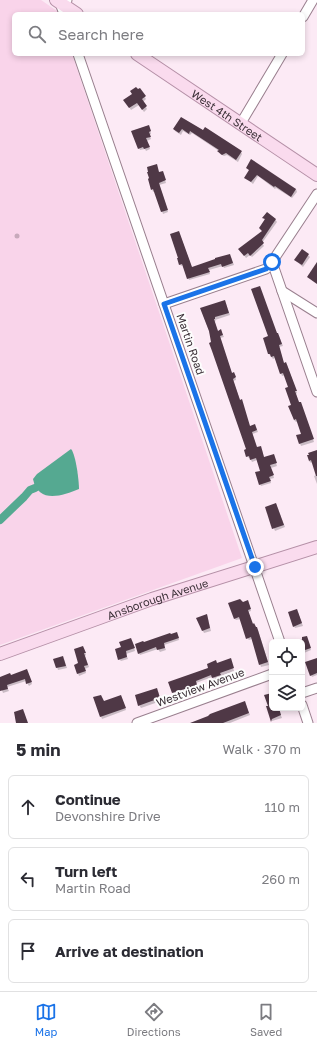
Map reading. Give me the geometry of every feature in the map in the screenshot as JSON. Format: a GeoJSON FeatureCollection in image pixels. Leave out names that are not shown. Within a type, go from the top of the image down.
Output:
{"type":"FeatureCollection","features":[{"type":"Feature","properties":{"kind":"main road"},"geometry":{"type":"LineString","coordinates":[[62,4],[74,12]]}},
{"type":"Feature","properties":{"kind":"main road","name":"West 4th Street"},"geometry":{"type":"LineString","coordinates":[[140,56],[317,175]]}},
{"type":"Feature","properties":{"kind":"main road","name":"Ansborough Avenue"},"geometry":{"type":"LineString","coordinates":[[0,654],[152,599],[317,548]]}},
{"type":"Feature","properties":{"kind":"street"},"geometry":{"type":"LineString","coordinates":[[305,14],[313,0]]}},
{"type":"Feature","properties":{"kind":"street","name":"Martin Road"},"geometry":{"type":"LineString","coordinates":[[79,56],[279,639]]}},
{"type":"Feature","properties":{"kind":"street"},"geometry":{"type":"LineString","coordinates":[[241,123],[281,56]]}},
{"type":"Feature","properties":{"kind":"street"},"geometry":{"type":"LineString","coordinates":[[164,304],[266,269],[317,194]]}},
{"type":"Feature","properties":{"kind":"street"},"geometry":{"type":"LineString","coordinates":[[272,262],[317,392]]}},
{"type":"Feature","properties":{"kind":"street"},"geometry":{"type":"LineString","coordinates":[[282,291],[317,313]]}},
{"type":"Feature","properties":{"kind":"street","name":"Westview Avenue"},"geometry":{"type":"LineString","coordinates":[[137,723],[269,675]]}},
{"type":"Feature","properties":{"kind":"street"},"geometry":{"type":"LineString","coordinates":[[305,692],[317,688]]}},
{"type":"Feature","properties":{"kind":"street"},"geometry":{"type":"LineString","coordinates":[[304,711],[308,723]]}},
{"type":"Feature","properties":{"kind":"shaded area"},"geometry":{"type":"Polygon","coordinates":[[[0,0],[41,0],[57,12],[12,12],[12,56],[73,56],[242,558],[0,645],[0,0]]]}},
{"type":"Feature","properties":{"kind":"shaded area"},"geometry":{"type":"Polygon","coordinates":[[[71,449],[76,462],[79,489],[58,496],[45,495],[40,492],[33,479],[37,474],[71,449]]]}},
{"type":"Feature","properties":{"kind":"building"},"geometry":{"type":"Polygon","coordinates":[[[136,87],[138,89],[140,88],[146,96],[142,99],[147,106],[142,110],[137,103],[129,108],[123,100],[132,94],[130,91],[136,87]]]}},
{"type":"Feature","properties":{"kind":"building"},"geometry":{"type":"Polygon","coordinates":[[[181,117],[203,130],[205,127],[242,151],[236,160],[226,153],[222,155],[217,151],[219,150],[190,131],[189,134],[182,129],[179,133],[173,129],[181,117]]]}},
{"type":"Feature","properties":{"kind":"building"},"geometry":{"type":"Polygon","coordinates":[[[149,125],[151,137],[146,138],[150,147],[138,149],[131,131],[149,125]]]}},
{"type":"Feature","properties":{"kind":"building"},"geometry":{"type":"Polygon","coordinates":[[[251,159],[296,189],[291,197],[257,175],[251,182],[244,178],[249,170],[246,168],[251,159]]]}},
{"type":"Feature","properties":{"kind":"building"},"geometry":{"type":"Polygon","coordinates":[[[157,164],[159,172],[163,171],[166,180],[159,183],[168,210],[161,212],[153,189],[151,190],[147,172],[147,167],[157,164]]]}},
{"type":"Feature","properties":{"kind":"building"},"geometry":{"type":"Polygon","coordinates":[[[267,212],[276,219],[262,240],[264,243],[250,256],[248,253],[244,256],[238,249],[262,231],[259,228],[265,219],[262,218],[267,212]]]}},
{"type":"Feature","properties":{"kind":"building"},"geometry":{"type":"Polygon","coordinates":[[[179,231],[192,267],[230,254],[233,263],[222,267],[221,264],[208,268],[210,272],[187,279],[182,264],[179,265],[170,234],[179,231]]]}},
{"type":"Feature","properties":{"kind":"building"},"geometry":{"type":"Polygon","coordinates":[[[302,249],[309,254],[302,265],[294,260],[302,249]]]}},
{"type":"Feature","properties":{"kind":"building"},"geometry":{"type":"Polygon","coordinates":[[[317,262],[317,284],[307,277],[317,262]]]}},
{"type":"Feature","properties":{"kind":"building"},"geometry":{"type":"Polygon","coordinates":[[[260,286],[282,344],[279,345],[284,363],[286,362],[297,391],[295,391],[299,402],[301,402],[314,439],[299,444],[296,435],[301,434],[296,419],[294,420],[288,406],[291,405],[285,388],[288,387],[283,373],[280,374],[274,356],[271,357],[270,354],[268,354],[263,338],[268,336],[251,289],[260,286]]]}},
{"type":"Feature","properties":{"kind":"building"},"geometry":{"type":"Polygon","coordinates":[[[225,300],[229,313],[215,317],[214,319],[218,331],[221,329],[223,335],[220,336],[232,373],[234,372],[236,377],[233,379],[240,400],[242,399],[250,426],[255,424],[257,430],[252,432],[257,447],[261,446],[264,457],[274,454],[277,463],[270,465],[274,475],[269,477],[271,481],[259,485],[255,472],[260,471],[256,458],[250,460],[249,456],[246,457],[244,450],[246,449],[209,343],[211,342],[209,331],[200,308],[225,300]]]}},
{"type":"Feature","properties":{"kind":"building"},"geometry":{"type":"Polygon","coordinates":[[[317,450],[316,476],[311,460],[309,461],[307,455],[309,455],[308,453],[317,450]]]}},
{"type":"Feature","properties":{"kind":"building"},"geometry":{"type":"Polygon","coordinates":[[[276,503],[284,525],[272,529],[265,507],[276,503]]]}},
{"type":"Feature","properties":{"kind":"building"},"geometry":{"type":"Polygon","coordinates":[[[240,599],[243,602],[248,600],[251,609],[248,610],[253,624],[254,623],[257,627],[268,662],[259,665],[251,637],[246,639],[239,617],[234,619],[228,603],[240,599]]]}},
{"type":"Feature","properties":{"kind":"building"},"geometry":{"type":"Polygon","coordinates":[[[297,609],[302,623],[293,627],[288,612],[297,609]]]}},
{"type":"Feature","properties":{"kind":"building"},"geometry":{"type":"Polygon","coordinates":[[[207,614],[210,628],[202,631],[196,618],[207,614]]]}},
{"type":"Feature","properties":{"kind":"building"},"geometry":{"type":"Polygon","coordinates":[[[177,632],[179,638],[164,643],[165,648],[157,650],[156,647],[138,654],[135,644],[177,632]]]}},
{"type":"Feature","properties":{"kind":"building"},"geometry":{"type":"Polygon","coordinates":[[[307,636],[311,648],[305,650],[305,639],[302,639],[302,637],[307,636]]]}},
{"type":"Feature","properties":{"kind":"building"},"geometry":{"type":"Polygon","coordinates":[[[131,638],[135,648],[126,651],[127,657],[118,660],[115,649],[121,647],[119,642],[131,638]]]}},
{"type":"Feature","properties":{"kind":"building"},"geometry":{"type":"Polygon","coordinates":[[[83,646],[88,665],[84,666],[86,671],[77,674],[74,665],[78,663],[74,649],[83,646]]]}},
{"type":"Feature","properties":{"kind":"building"},"geometry":{"type":"Polygon","coordinates":[[[63,656],[66,666],[56,668],[53,659],[63,656]]]}},
{"type":"Feature","properties":{"kind":"building"},"geometry":{"type":"Polygon","coordinates":[[[231,658],[234,668],[220,673],[221,675],[212,678],[211,675],[196,681],[197,685],[172,693],[168,682],[208,668],[207,664],[216,660],[217,663],[231,658]]]}},
{"type":"Feature","properties":{"kind":"building"},"geometry":{"type":"Polygon","coordinates":[[[317,658],[317,673],[310,676],[305,662],[317,658]]]}},
{"type":"Feature","properties":{"kind":"building"},"geometry":{"type":"Polygon","coordinates":[[[27,669],[32,682],[26,684],[25,679],[7,685],[8,689],[0,691],[0,677],[10,673],[11,675],[27,669]]]}},
{"type":"Feature","properties":{"kind":"building"},"geometry":{"type":"Polygon","coordinates":[[[157,688],[160,698],[138,706],[135,695],[157,688]]]}},
{"type":"Feature","properties":{"kind":"building"},"geometry":{"type":"Polygon","coordinates":[[[269,694],[269,711],[280,711],[281,715],[272,719],[271,722],[266,706],[268,706],[264,695],[269,694]]]}},
{"type":"Feature","properties":{"kind":"building"},"geometry":{"type":"Polygon","coordinates":[[[101,695],[104,701],[121,695],[126,708],[100,717],[93,697],[101,695]]]}},
{"type":"Feature","properties":{"kind":"building"},"geometry":{"type":"Polygon","coordinates":[[[245,701],[249,713],[223,723],[190,723],[210,714],[245,701]]]}},
{"type":"Feature","properties":{"kind":"building"},"geometry":{"type":"Polygon","coordinates":[[[23,709],[28,723],[16,723],[14,712],[23,709]]]}},
{"type":"Feature","properties":{"kind":"waterway"},"geometry":{"type":"LineString","coordinates":[[0,520],[30,490],[35,488]]}},
{"type":"Feature","properties":{"kind":"route"},"geometry":{"type":"LineString","coordinates":[[255,567],[164,304],[266,269],[272,262]]}}]}
